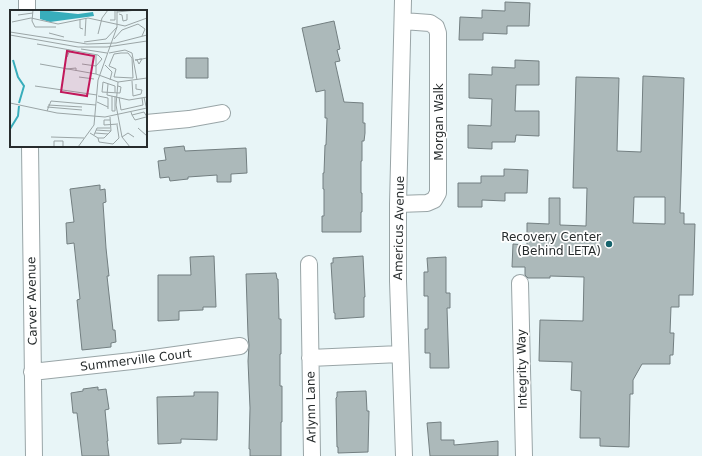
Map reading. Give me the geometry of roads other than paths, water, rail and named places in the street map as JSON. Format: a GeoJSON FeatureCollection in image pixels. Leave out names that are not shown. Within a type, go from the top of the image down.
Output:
{"type":"FeatureCollection","features":[{"type":"Feature","properties":{"kind":"street","name":"Americus Avenue"},"geometry":{"type":"LineString","coordinates":[[403,0],[398,204],[398,281],[404,456]]}},
{"type":"Feature","properties":{"kind":"street","name":"Morgan Walk"},"geometry":{"type":"LineString","coordinates":[[398,204],[427,203],[434,200],[438,193],[438,33],[436,28],[430,23],[403,21]]}},
{"type":"Feature","properties":{"kind":"street"},"geometry":{"type":"LineString","coordinates":[[147,124],[222,113]]}},
{"type":"Feature","properties":{"kind":"street","name":"Carver Avenue"},"geometry":{"type":"LineString","coordinates":[[30,147],[34,456]]}},
{"type":"Feature","properties":{"kind":"street","name":"Arlynn Lane"},"geometry":{"type":"LineString","coordinates":[[309,264],[312,456]]}},
{"type":"Feature","properties":{"kind":"street","name":"Integrity Way"},"geometry":{"type":"LineString","coordinates":[[520,283],[524,456]]}},
{"type":"Feature","properties":{"kind":"street","name":"Summerville Court"},"geometry":{"type":"LineString","coordinates":[[32,372],[132,361],[240,346]]}},
{"type":"Feature","properties":{"kind":"street","name":"Arlynn Lane"},"geometry":{"type":"LineString","coordinates":[[310,358],[400,354]]}},
{"type":"Feature","properties":{"kind":"place","name":"Recovery Center (Behind LETA)"},"geometry":{"type":"Point","coordinates":[609,244]}}]}
